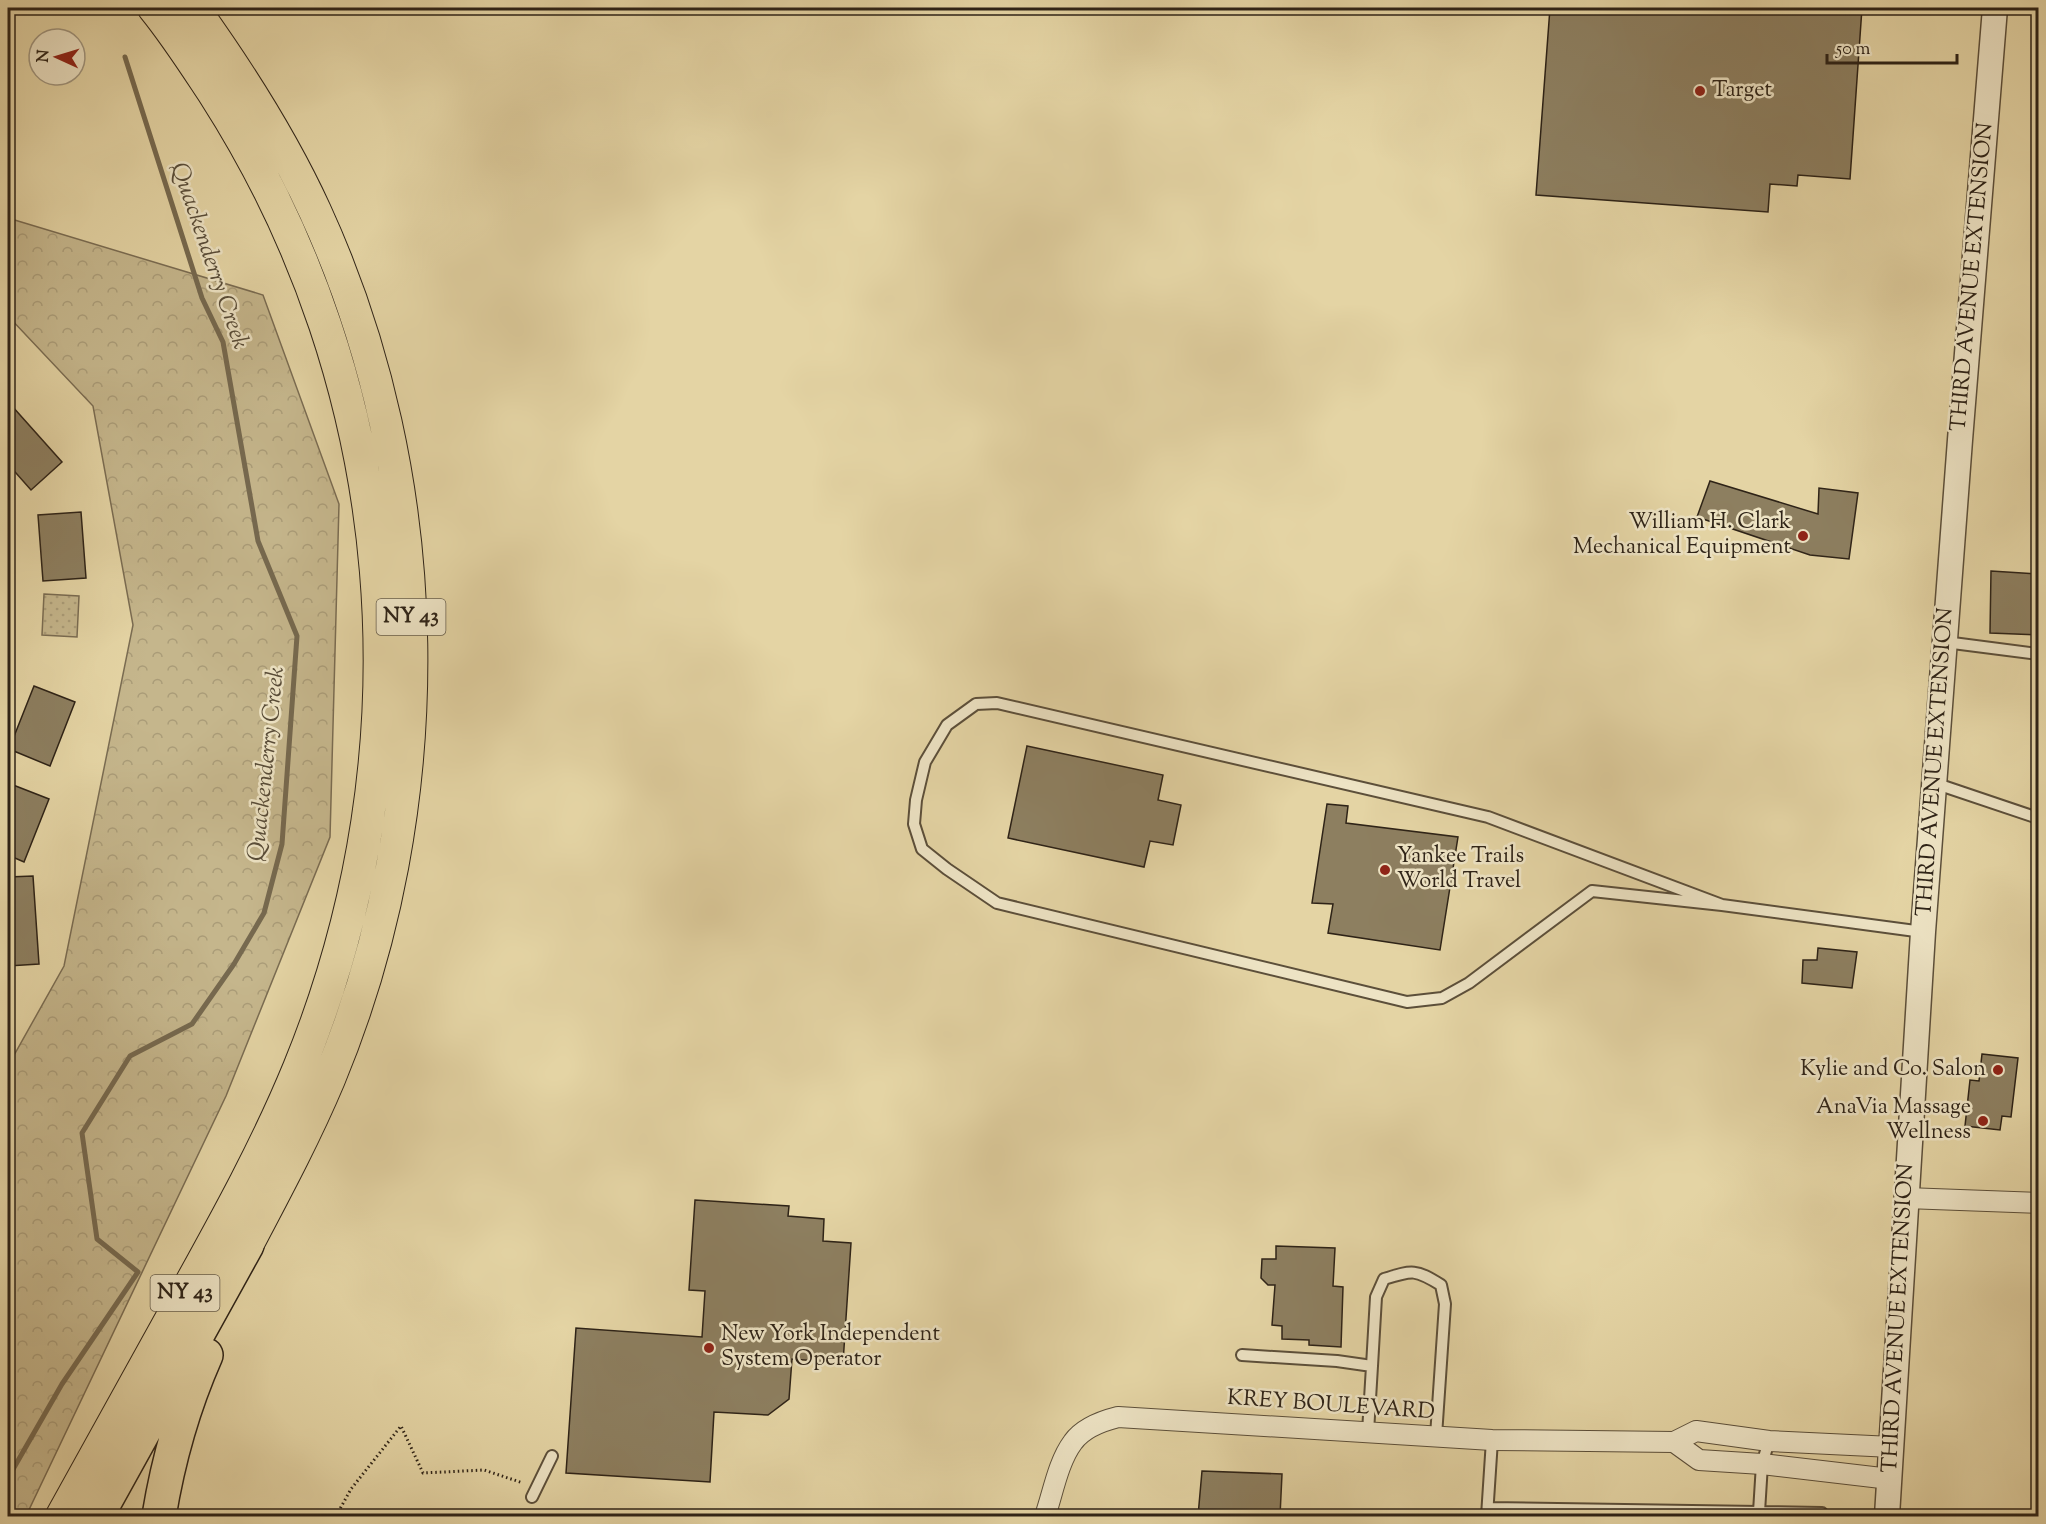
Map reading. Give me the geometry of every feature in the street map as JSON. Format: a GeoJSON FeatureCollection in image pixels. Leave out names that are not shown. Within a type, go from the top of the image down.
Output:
{"type":"FeatureCollection","features":[{"type":"Feature","properties":{"kind":"highway"},"geometry":{"type":"LineString","coordinates":[[97,1516],[247,1245]]}},
{"type":"Feature","properties":{"kind":"highway"},"geometry":{"type":"LineString","coordinates":[[159,1516],[171,1454],[183,1413],[198,1373],[233,1302],[247,1245]]}},
{"type":"Feature","properties":{"kind":"main road","name":"NY 43"},"geometry":{"type":"LineString","coordinates":[[62,1516],[250,1174],[300,1065],[328,986],[356,885],[375,764],[380,702],[381,644],[378,580],[371,522],[362,463],[331,341],[287,225],[260,171],[203,77],[154,8]]}},
{"type":"Feature","properties":{"kind":"main road","name":"NY 43"},"geometry":{"type":"LineString","coordinates":[[193,8],[256,100],[288,156],[316,212],[340,272],[379,394],[393,457],[409,578],[412,703],[407,767],[387,892],[372,953],[330,1077],[278,1188],[247,1245]]}},
{"type":"Feature","properties":{"kind":"street","name":"THIRD AVENUE EXTENSION"},"geometry":{"type":"LineString","coordinates":[[1887,1516],[1923,932],[1995,8]]}},
{"type":"Feature","properties":{"kind":"street"},"geometry":{"type":"LineString","coordinates":[[1906,1198],[2038,1203]]}},
{"type":"Feature","properties":{"kind":"street","name":"KREY BOULEVARD"},"geometry":{"type":"LineString","coordinates":[[1045,1516],[1064,1459],[1074,1440],[1102,1421],[1118,1417],[1492,1440],[1674,1442],[1696,1431],[1769,1441],[1892,1447]]}},
{"type":"Feature","properties":{"kind":"street"},"geometry":{"type":"LineString","coordinates":[[1674,1442],[1699,1460],[1762,1464],[1890,1479]]}},
{"type":"Feature","properties":{"kind":"lane"},"geometry":{"type":"LineString","coordinates":[[1945,642],[2038,654]]}},
{"type":"Feature","properties":{"kind":"lane"},"geometry":{"type":"LineString","coordinates":[[1722,905],[1488,817],[997,703],[976,704],[947,725],[925,762],[916,800],[914,824],[922,849],[997,903],[1407,1002],[1442,998],[1469,983],[1592,891],[1722,905],[1923,932]]}},
{"type":"Feature","properties":{"kind":"lane"},"geometry":{"type":"LineString","coordinates":[[1934,783],[2038,818]]}},
{"type":"Feature","properties":{"kind":"lane"},"geometry":{"type":"LineString","coordinates":[[1368,1432],[1376,1298],[1384,1279],[1407,1272],[1420,1272],[1441,1285],[1445,1304],[1436,1436]]}},
{"type":"Feature","properties":{"kind":"lane"},"geometry":{"type":"LineString","coordinates":[[1242,1355],[1336,1360],[1372,1366]]}},
{"type":"Feature","properties":{"kind":"lane"},"geometry":{"type":"LineString","coordinates":[[1492,1440],[1487,1512],[1822,1513]]}},
{"type":"Feature","properties":{"kind":"lane"},"geometry":{"type":"LineString","coordinates":[[1759,1512],[1762,1464],[1769,1441]]}},
{"type":"Feature","properties":{"kind":"lane"},"geometry":{"type":"LineString","coordinates":[[534,1493],[552,1456]]}},
{"type":"Feature","properties":{"kind":"path"},"geometry":{"type":"LineString","coordinates":[[336,1516],[351,1489],[401,1426],[423,1473],[484,1470],[534,1493]]}},
{"type":"Feature","properties":{"kind":"green space"},"geometry":{"type":"Polygon","coordinates":[[[8,218],[263,295],[339,504],[330,837],[226,1096],[26,1516],[8,1516],[8,1066],[64,966],[133,625],[93,406],[8,316],[8,218]]]}},
{"type":"Feature","properties":{"kind":"green space"},"geometry":{"type":"Polygon","coordinates":[[[44,594],[79,596],[77,637],[42,635],[44,594]]]}},
{"type":"Feature","properties":{"kind":"building","name":"Target"},"geometry":{"type":"Polygon","coordinates":[[[1550,8],[1862,8],[1850,179],[1798,175],[1797,186],[1770,184],[1768,212],[1536,195],[1550,8]]]}},
{"type":"Feature","properties":{"kind":"building"},"geometry":{"type":"Polygon","coordinates":[[[12,406],[62,462],[31,490],[8,464],[8,410],[12,406]]]}},
{"type":"Feature","properties":{"kind":"building","name":"William H. Clark Mechanical Equipment"},"geometry":{"type":"Polygon","coordinates":[[[1710,481],[1818,514],[1819,488],[1858,493],[1849,559],[1810,555],[1697,517],[1710,481]]]}},
{"type":"Feature","properties":{"kind":"building"},"geometry":{"type":"Polygon","coordinates":[[[81,512],[86,578],[43,581],[38,515],[81,512]]]}},
{"type":"Feature","properties":{"kind":"building"},"geometry":{"type":"Polygon","coordinates":[[[1991,571],[2038,574],[2038,635],[1990,633],[1991,571]]]}},
{"type":"Feature","properties":{"kind":"building"},"geometry":{"type":"Polygon","coordinates":[[[34,686],[75,702],[50,766],[9,749],[34,686]]]}},
{"type":"Feature","properties":{"kind":"building"},"geometry":{"type":"Polygon","coordinates":[[[1027,746],[1163,775],[1158,800],[1181,805],[1173,845],[1150,841],[1144,867],[1008,838],[1027,746]]]}},
{"type":"Feature","properties":{"kind":"building"},"geometry":{"type":"Polygon","coordinates":[[[8,783],[49,799],[24,862],[8,855],[8,783]]]}},
{"type":"Feature","properties":{"kind":"building","name":"Yankee Trails World Travel"},"geometry":{"type":"Polygon","coordinates":[[[1327,804],[1348,806],[1346,823],[1458,837],[1440,950],[1328,933],[1333,904],[1312,903],[1327,804]]]}},
{"type":"Feature","properties":{"kind":"building"},"geometry":{"type":"Polygon","coordinates":[[[33,876],[39,964],[8,966],[8,877],[33,876]]]}},
{"type":"Feature","properties":{"kind":"building"},"geometry":{"type":"Polygon","coordinates":[[[1818,948],[1857,952],[1852,988],[1802,983],[1803,960],[1817,960],[1818,948]]]}},
{"type":"Feature","properties":{"kind":"building"},"geometry":{"type":"Polygon","coordinates":[[[1982,1054],[2018,1058],[2011,1117],[2002,1116],[2000,1130],[1965,1126],[1970,1080],[1979,1081],[1982,1054]]]}},
{"type":"Feature","properties":{"kind":"building","name":"New York Independent System Operator"},"geometry":{"type":"Polygon","coordinates":[[[695,1200],[789,1206],[788,1216],[824,1219],[823,1241],[851,1243],[843,1363],[792,1359],[789,1399],[768,1415],[714,1412],[710,1482],[566,1473],[576,1328],[702,1337],[705,1291],[689,1290],[695,1200]]]}},
{"type":"Feature","properties":{"kind":"building"},"geometry":{"type":"Polygon","coordinates":[[[1276,1246],[1335,1248],[1333,1286],[1343,1287],[1341,1347],[1309,1345],[1309,1340],[1282,1339],[1282,1326],[1272,1325],[1275,1285],[1268,1285],[1261,1278],[1262,1259],[1276,1259],[1276,1246]]]}},
{"type":"Feature","properties":{"kind":"building"},"geometry":{"type":"Polygon","coordinates":[[[1202,1471],[1282,1474],[1280,1516],[1198,1516],[1202,1471]]]}},
{"type":"Feature","properties":{"kind":"waterway","name":"Quackenderry Creek"},"geometry":{"type":"LineString","coordinates":[[8,1478],[62,1384],[138,1272],[97,1239],[82,1133],[130,1056],[192,1024],[234,964],[264,913],[282,844],[297,636],[258,541],[223,342],[202,298],[125,57]]}},
{"type":"Feature","properties":{"kind":"place","name":"Target"},"geometry":{"type":"Point","coordinates":[1700,91]}},
{"type":"Feature","properties":{"kind":"place","name":"William H. Clark Mechanical Equipment"},"geometry":{"type":"Point","coordinates":[1803,536]}},
{"type":"Feature","properties":{"kind":"place","name":"Yankee Trails World Travel"},"geometry":{"type":"Point","coordinates":[1385,870]}},
{"type":"Feature","properties":{"kind":"place","name":"Kylie and Co. Salon"},"geometry":{"type":"Point","coordinates":[1998,1070]}},
{"type":"Feature","properties":{"kind":"place","name":"AnaVia Massage Wellness"},"geometry":{"type":"Point","coordinates":[1983,1121]}},
{"type":"Feature","properties":{"kind":"place","name":"New York Independent System Operator"},"geometry":{"type":"Point","coordinates":[709,1348]}}]}
